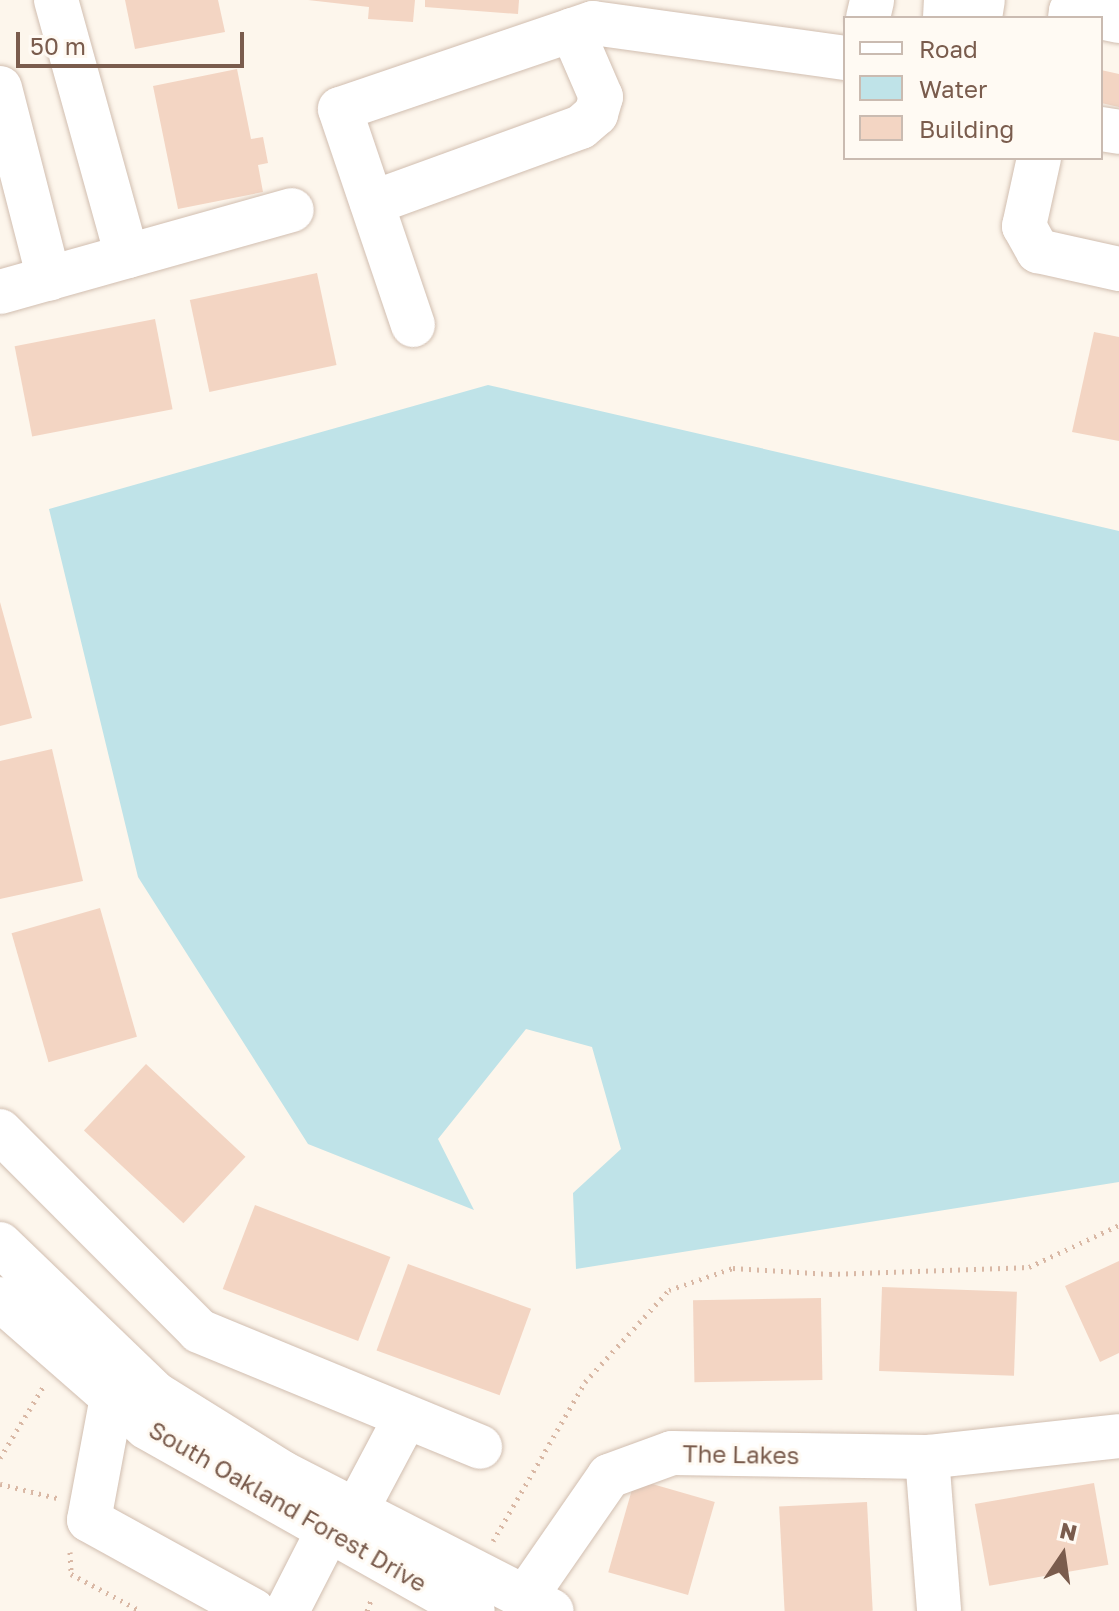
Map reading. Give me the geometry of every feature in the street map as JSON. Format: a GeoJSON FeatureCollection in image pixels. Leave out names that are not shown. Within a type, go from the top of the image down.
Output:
{"type":"FeatureCollection","features":[{"type":"Feature","properties":{"kind":"street"},"geometry":{"type":"LineString","coordinates":[[56,0],[127,256]]}},
{"type":"Feature","properties":{"kind":"street"},"geometry":{"type":"LineString","coordinates":[[1070,16],[1071,11],[1095,16]]}},
{"type":"Feature","properties":{"kind":"street"},"geometry":{"type":"LineString","coordinates":[[413,325],[340,109],[587,18],[674,17],[843,58]]}},
{"type":"Feature","properties":{"kind":"street"},"geometry":{"type":"LineString","coordinates":[[372,203],[581,127],[596,114],[601,97],[587,18]]}},
{"type":"Feature","properties":{"kind":"street"},"geometry":{"type":"LineString","coordinates":[[0,88],[49,279]]}},
{"type":"Feature","properties":{"kind":"street"},"geometry":{"type":"LineString","coordinates":[[1039,160],[1024,226],[1038,251],[1119,269]]}},
{"type":"Feature","properties":{"kind":"street"},"geometry":{"type":"LineString","coordinates":[[0,292],[292,210]]}},
{"type":"Feature","properties":{"kind":"street"},"geometry":{"type":"LineString","coordinates":[[0,1131],[199,1331],[480,1447]]}},
{"type":"Feature","properties":{"kind":"street","name":"South Oakland Forest Drive"},"geometry":{"type":"LineString","coordinates":[[0,1244],[124,1386],[146,1427],[474,1582],[539,1604]]}},
{"type":"Feature","properties":{"kind":"street","name":"South Oakland Forest Drive"},"geometry":{"type":"LineString","coordinates":[[0,1299],[124,1386]]}},
{"type":"Feature","properties":{"kind":"street"},"geometry":{"type":"LineString","coordinates":[[124,1386],[89,1520],[254,1611]]}},
{"type":"Feature","properties":{"kind":"street"},"geometry":{"type":"LineString","coordinates":[[287,1611],[406,1417]]}},
{"type":"Feature","properties":{"kind":"street","name":"The Lakes"},"geometry":{"type":"LineString","coordinates":[[539,1604],[609,1476],[672,1453],[927,1457],[1119,1436]]}},
{"type":"Feature","properties":{"kind":"street"},"geometry":{"type":"LineString","coordinates":[[927,1457],[939,1611]]}},
{"type":"Feature","properties":{"kind":"path"},"geometry":{"type":"LineString","coordinates":[[474,1582],[585,1382],[669,1290],[733,1268],[830,1274],[1029,1267],[1119,1225]]}},
{"type":"Feature","properties":{"kind":"path"},"geometry":{"type":"LineString","coordinates":[[0,1458],[45,1384]]}},
{"type":"Feature","properties":{"kind":"path"},"geometry":{"type":"LineString","coordinates":[[367,1611],[372,1597]]}},
{"type":"Feature","properties":{"kind":"water"},"geometry":{"type":"Polygon","coordinates":[[[488,385],[1119,531],[1119,1182],[576,1269],[573,1193],[621,1149],[592,1047],[526,1029],[438,1139],[474,1210],[308,1144],[138,877],[49,509],[488,385]]]}},
{"type":"Feature","properties":{"kind":"building"},"geometry":{"type":"Polygon","coordinates":[[[125,0],[218,0],[225,32],[135,49],[125,0]]]}},
{"type":"Feature","properties":{"kind":"building"},"geometry":{"type":"Polygon","coordinates":[[[308,0],[415,0],[413,22],[368,19],[369,7],[308,0]]]}},
{"type":"Feature","properties":{"kind":"building"},"geometry":{"type":"Polygon","coordinates":[[[425,0],[519,0],[518,14],[425,7],[425,0]]]}},
{"type":"Feature","properties":{"kind":"building"},"geometry":{"type":"Polygon","coordinates":[[[237,69],[251,139],[263,137],[268,163],[258,165],[263,192],[178,209],[153,86],[237,69]]]}},
{"type":"Feature","properties":{"kind":"building"},"geometry":{"type":"Polygon","coordinates":[[[1103,70],[1119,74],[1119,107],[1103,103],[1103,70]]]}},
{"type":"Feature","properties":{"kind":"building"},"geometry":{"type":"Polygon","coordinates":[[[317,273],[337,365],[209,392],[190,300],[317,273]]]}},
{"type":"Feature","properties":{"kind":"building"},"geometry":{"type":"Polygon","coordinates":[[[155,319],[173,409],[32,437],[15,346],[155,319]]]}},
{"type":"Feature","properties":{"kind":"building"},"geometry":{"type":"Polygon","coordinates":[[[1094,332],[1119,337],[1119,441],[1072,432],[1094,332]]]}},
{"type":"Feature","properties":{"kind":"building"},"geometry":{"type":"Polygon","coordinates":[[[0,602],[32,718],[0,726],[0,602]]]}},
{"type":"Feature","properties":{"kind":"building"},"geometry":{"type":"Polygon","coordinates":[[[52,749],[83,881],[0,899],[0,761],[52,749]]]}},
{"type":"Feature","properties":{"kind":"building"},"geometry":{"type":"Polygon","coordinates":[[[100,908],[137,1037],[48,1062],[12,933],[100,908]]]}},
{"type":"Feature","properties":{"kind":"building"},"geometry":{"type":"Polygon","coordinates":[[[146,1064],[245,1157],[183,1223],[84,1131],[146,1064]]]}},
{"type":"Feature","properties":{"kind":"building"},"geometry":{"type":"Polygon","coordinates":[[[255,1205],[390,1257],[358,1341],[223,1289],[255,1205]]]}},
{"type":"Feature","properties":{"kind":"building"},"geometry":{"type":"Polygon","coordinates":[[[1119,1261],[1119,1353],[1100,1362],[1065,1286],[1119,1261]]]}},
{"type":"Feature","properties":{"kind":"building"},"geometry":{"type":"Polygon","coordinates":[[[408,1264],[531,1309],[500,1395],[377,1350],[408,1264]]]}},
{"type":"Feature","properties":{"kind":"building"},"geometry":{"type":"Polygon","coordinates":[[[882,1287],[1017,1292],[1014,1376],[879,1371],[882,1287]]]}},
{"type":"Feature","properties":{"kind":"building"},"geometry":{"type":"Polygon","coordinates":[[[821,1298],[822,1380],[694,1382],[693,1300],[821,1298]]]}},
{"type":"Feature","properties":{"kind":"building"},"geometry":{"type":"Polygon","coordinates":[[[635,1479],[715,1502],[688,1595],[608,1572],[635,1479]]]}},
{"type":"Feature","properties":{"kind":"building"},"geometry":{"type":"Polygon","coordinates":[[[1094,1483],[1108,1565],[989,1586],[975,1504],[1094,1483]]]}},
{"type":"Feature","properties":{"kind":"building"},"geometry":{"type":"Polygon","coordinates":[[[867,1502],[873,1611],[785,1611],[779,1507],[867,1502]]]}}]}
